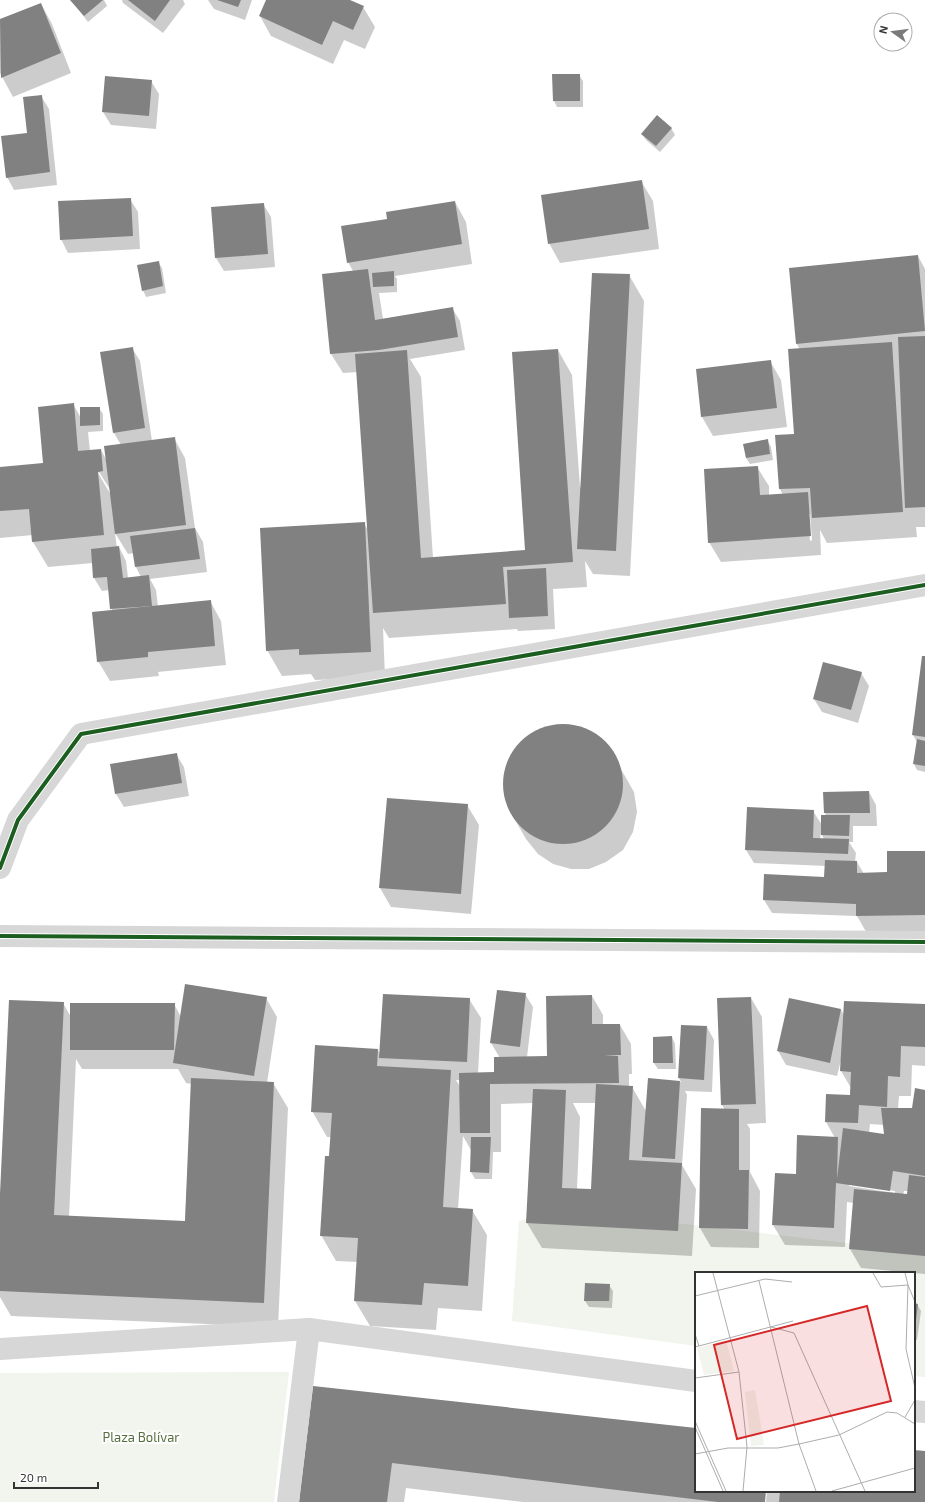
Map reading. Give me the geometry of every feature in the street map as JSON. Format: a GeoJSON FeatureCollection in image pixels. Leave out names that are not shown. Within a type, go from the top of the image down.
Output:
{"type":"FeatureCollection","features":[{"type":"Feature","properties":{"kind":"street"},"geometry":{"type":"LineString","coordinates":[[0,868],[18,820],[81,734],[925,585]]}},
{"type":"Feature","properties":{"kind":"street"},"geometry":{"type":"LineString","coordinates":[[0,936],[925,942]]}},
{"type":"Feature","properties":{"kind":"street"},"geometry":{"type":"LineString","coordinates":[[288,1502],[309,1329]]}},
{"type":"Feature","properties":{"kind":"street"},"geometry":{"type":"LineString","coordinates":[[0,1350],[309,1329],[695,1381]]}},
{"type":"Feature","properties":{"kind":"street"},"geometry":{"type":"LineString","coordinates":[[915,1411],[925,1412]]}},
{"type":"Feature","properties":{"kind":"green space"},"geometry":{"type":"Polygon","coordinates":[[[562,1210],[925,1252],[925,1377],[915,1376],[915,1272],[695,1272],[695,1346],[512,1321],[519,1221],[562,1210]]]}},
{"type":"Feature","properties":{"kind":"green space","name":"Plaza Bolívar"},"geometry":{"type":"Polygon","coordinates":[[[289,1372],[274,1502],[0,1502],[0,1373],[289,1372]]]}},
{"type":"Feature","properties":{"kind":"building"},"geometry":{"type":"Polygon","coordinates":[[[70,0],[103,0],[84,16],[70,0]]]}},
{"type":"Feature","properties":{"kind":"building"},"geometry":{"type":"Polygon","coordinates":[[[128,0],[170,0],[155,21],[128,0]]]}},
{"type":"Feature","properties":{"kind":"building"},"geometry":{"type":"Polygon","coordinates":[[[217,0],[241,0],[238,7],[217,0]]]}},
{"type":"Feature","properties":{"kind":"building"},"geometry":{"type":"Polygon","coordinates":[[[266,0],[350,0],[364,6],[353,30],[333,21],[322,45],[259,16],[266,0]]]}},
{"type":"Feature","properties":{"kind":"building"},"geometry":{"type":"Polygon","coordinates":[[[41,3],[61,53],[1,78],[0,19],[41,3]]]}},
{"type":"Feature","properties":{"kind":"building"},"geometry":{"type":"Polygon","coordinates":[[[552,74],[580,74],[580,101],[553,101],[552,74]]]}},
{"type":"Feature","properties":{"kind":"building"},"geometry":{"type":"Polygon","coordinates":[[[105,76],[152,80],[149,116],[102,112],[105,76]]]}},
{"type":"Feature","properties":{"kind":"building"},"geometry":{"type":"Polygon","coordinates":[[[42,95],[50,172],[6,178],[1,136],[27,133],[23,97],[42,95]]]}},
{"type":"Feature","properties":{"kind":"building"},"geometry":{"type":"Polygon","coordinates":[[[657,115],[672,128],[656,146],[641,134],[657,115]]]}},
{"type":"Feature","properties":{"kind":"building"},"geometry":{"type":"Polygon","coordinates":[[[642,180],[649,229],[548,244],[541,195],[642,180]]]}},
{"type":"Feature","properties":{"kind":"building"},"geometry":{"type":"Polygon","coordinates":[[[131,198],[133,236],[60,240],[58,201],[131,198]]]}},
{"type":"Feature","properties":{"kind":"building"},"geometry":{"type":"Polygon","coordinates":[[[455,201],[462,244],[347,263],[341,226],[387,219],[386,212],[455,201]]]}},
{"type":"Feature","properties":{"kind":"building"},"geometry":{"type":"Polygon","coordinates":[[[264,203],[268,254],[215,258],[211,207],[264,203]]]}},
{"type":"Feature","properties":{"kind":"building"},"geometry":{"type":"Polygon","coordinates":[[[918,255],[925,331],[796,344],[789,268],[918,255]]]}},
{"type":"Feature","properties":{"kind":"building"},"geometry":{"type":"Polygon","coordinates":[[[159,261],[163,286],[142,291],[137,265],[159,261]]]}},
{"type":"Feature","properties":{"kind":"building"},"geometry":{"type":"Polygon","coordinates":[[[368,269],[375,320],[453,307],[458,337],[379,350],[330,354],[322,274],[368,269]]]}},
{"type":"Feature","properties":{"kind":"building"},"geometry":{"type":"Polygon","coordinates":[[[394,271],[394,286],[373,287],[372,273],[394,271]]]}},
{"type":"Feature","properties":{"kind":"building"},"geometry":{"type":"Polygon","coordinates":[[[592,273],[630,274],[616,551],[577,549],[592,273]]]}},
{"type":"Feature","properties":{"kind":"building"},"geometry":{"type":"Polygon","coordinates":[[[925,336],[925,507],[905,508],[898,337],[925,336]]]}},
{"type":"Feature","properties":{"kind":"building"},"geometry":{"type":"Polygon","coordinates":[[[892,342],[903,512],[812,518],[810,488],[779,489],[775,435],[794,434],[788,349],[892,342]]]}},
{"type":"Feature","properties":{"kind":"building"},"geometry":{"type":"Polygon","coordinates":[[[133,347],[145,428],[113,433],[100,352],[133,347]]]}},
{"type":"Feature","properties":{"kind":"building"},"geometry":{"type":"Polygon","coordinates":[[[558,349],[573,562],[503,567],[506,604],[373,613],[355,354],[407,350],[421,558],[525,550],[512,352],[558,349]]]}},
{"type":"Feature","properties":{"kind":"building"},"geometry":{"type":"Polygon","coordinates":[[[771,360],[777,408],[701,417],[696,369],[771,360]]]}},
{"type":"Feature","properties":{"kind":"building"},"geometry":{"type":"Polygon","coordinates":[[[74,403],[78,451],[101,449],[103,471],[98,472],[104,535],[32,542],[29,509],[0,511],[0,467],[43,463],[38,407],[74,403]]]}},
{"type":"Feature","properties":{"kind":"building"},"geometry":{"type":"Polygon","coordinates":[[[80,407],[100,407],[100,425],[80,426],[80,407]]]}},
{"type":"Feature","properties":{"kind":"building"},"geometry":{"type":"Polygon","coordinates":[[[175,437],[186,525],[115,534],[104,446],[175,437]]]}},
{"type":"Feature","properties":{"kind":"building"},"geometry":{"type":"Polygon","coordinates":[[[768,439],[770,454],[746,458],[743,444],[768,439]]]}},
{"type":"Feature","properties":{"kind":"building"},"geometry":{"type":"Polygon","coordinates":[[[758,466],[760,495],[808,492],[811,536],[708,543],[704,469],[758,466]]]}},
{"type":"Feature","properties":{"kind":"building"},"geometry":{"type":"Polygon","coordinates":[[[365,522],[371,652],[299,655],[299,649],[266,651],[260,528],[365,522]]]}},
{"type":"Feature","properties":{"kind":"building"},"geometry":{"type":"Polygon","coordinates":[[[195,528],[200,559],[135,567],[130,536],[195,528]]]}},
{"type":"Feature","properties":{"kind":"building"},"geometry":{"type":"Polygon","coordinates":[[[119,546],[123,578],[149,575],[152,606],[110,609],[107,577],[93,578],[91,549],[119,546]]]}},
{"type":"Feature","properties":{"kind":"building"},"geometry":{"type":"Polygon","coordinates":[[[546,568],[548,616],[509,618],[507,570],[546,568]]]}},
{"type":"Feature","properties":{"kind":"building"},"geometry":{"type":"Polygon","coordinates":[[[211,600],[215,646],[148,652],[148,657],[97,662],[92,612],[211,600]]]}},
{"type":"Feature","properties":{"kind":"building"},"geometry":{"type":"Polygon","coordinates":[[[922,656],[925,656],[925,737],[912,735],[922,656]]]}},
{"type":"Feature","properties":{"kind":"building"},"geometry":{"type":"Polygon","coordinates":[[[823,662],[862,672],[851,710],[813,699],[823,662]]]}},
{"type":"Feature","properties":{"kind":"building"},"geometry":{"type":"Polygon","coordinates":[[[563,724],[575,725],[586,729],[596,734],[605,742],[613,751],[618,761],[622,772],[622,796],[618,807],[613,817],[605,826],[596,834],[586,839],[575,843],[563,844],[551,843],[540,839],[530,834],[521,826],[513,817],[508,807],[504,796],[503,784],[504,772],[508,761],[513,751],[521,742],[530,734],[540,729],[551,725],[563,724]]]}},
{"type":"Feature","properties":{"kind":"building"},"geometry":{"type":"Polygon","coordinates":[[[917,739],[925,741],[925,766],[913,764],[917,739]]]}},
{"type":"Feature","properties":{"kind":"building"},"geometry":{"type":"Polygon","coordinates":[[[177,753],[182,783],[115,794],[110,764],[177,753]]]}},
{"type":"Feature","properties":{"kind":"building"},"geometry":{"type":"Polygon","coordinates":[[[869,791],[870,813],[824,813],[823,792],[869,791]]]}},
{"type":"Feature","properties":{"kind":"building"},"geometry":{"type":"Polygon","coordinates":[[[387,798],[468,804],[461,894],[379,888],[387,798]]]}},
{"type":"Feature","properties":{"kind":"building"},"geometry":{"type":"Polygon","coordinates":[[[747,807],[814,810],[813,838],[849,839],[848,854],[745,850],[747,807]]]}},
{"type":"Feature","properties":{"kind":"building"},"geometry":{"type":"Polygon","coordinates":[[[821,815],[850,815],[849,836],[821,835],[821,815]]]}},
{"type":"Feature","properties":{"kind":"building"},"geometry":{"type":"Polygon","coordinates":[[[887,851],[925,851],[925,915],[856,916],[856,904],[763,900],[764,874],[824,877],[825,860],[857,861],[857,873],[887,872],[887,851]]]}},
{"type":"Feature","properties":{"kind":"building"},"geometry":{"type":"Polygon","coordinates":[[[185,984],[267,997],[254,1076],[173,1063],[185,984]]]}},
{"type":"Feature","properties":{"kind":"building"},"geometry":{"type":"Polygon","coordinates":[[[497,990],[526,993],[520,1047],[490,1043],[497,990]]]}},
{"type":"Feature","properties":{"kind":"building"},"geometry":{"type":"Polygon","coordinates":[[[383,994],[470,998],[467,1062],[379,1058],[383,994]]]}},
{"type":"Feature","properties":{"kind":"building"},"geometry":{"type":"Polygon","coordinates":[[[592,995],[592,1024],[620,1024],[621,1055],[604,1055],[618,1056],[619,1083],[490,1084],[490,1133],[460,1133],[459,1073],[494,1072],[494,1057],[547,1056],[546,996],[592,995]]]}},
{"type":"Feature","properties":{"kind":"building"},"geometry":{"type":"Polygon","coordinates":[[[751,997],[756,1104],[721,1105],[717,998],[751,997]]]}},
{"type":"Feature","properties":{"kind":"building"},"geometry":{"type":"Polygon","coordinates":[[[789,998],[841,1009],[830,1063],[777,1051],[789,998]]]}},
{"type":"Feature","properties":{"kind":"building"},"geometry":{"type":"Polygon","coordinates":[[[9,1000],[64,1002],[54,1215],[185,1221],[191,1078],[274,1082],[264,1303],[0,1291],[0,1194],[9,1000]]]}},
{"type":"Feature","properties":{"kind":"building"},"geometry":{"type":"Polygon","coordinates":[[[844,1001],[925,1004],[925,1047],[901,1046],[900,1077],[888,1076],[887,1107],[859,1105],[858,1123],[825,1122],[826,1094],[850,1095],[851,1072],[840,1071],[844,1001]]]}},
{"type":"Feature","properties":{"kind":"building"},"geometry":{"type":"Polygon","coordinates":[[[70,1003],[175,1003],[174,1050],[70,1050],[70,1003]]]}},
{"type":"Feature","properties":{"kind":"building"},"geometry":{"type":"Polygon","coordinates":[[[681,1025],[707,1026],[704,1080],[678,1078],[681,1025]]]}},
{"type":"Feature","properties":{"kind":"building"},"geometry":{"type":"Polygon","coordinates":[[[672,1036],[673,1063],[653,1063],[653,1037],[672,1036]]]}},
{"type":"Feature","properties":{"kind":"building"},"geometry":{"type":"Polygon","coordinates":[[[315,1045],[378,1049],[377,1066],[451,1070],[443,1207],[473,1209],[468,1286],[424,1283],[422,1305],[354,1301],[358,1238],[320,1236],[325,1156],[329,1156],[332,1113],[311,1112],[315,1045]]]}},
{"type":"Feature","properties":{"kind":"building"},"geometry":{"type":"Polygon","coordinates":[[[648,1078],[680,1081],[675,1159],[642,1157],[648,1078]]]}},
{"type":"Feature","properties":{"kind":"building"},"geometry":{"type":"Polygon","coordinates":[[[596,1084],[633,1086],[629,1160],[682,1163],[678,1231],[526,1223],[533,1089],[566,1090],[562,1188],[591,1189],[596,1084]]]}},
{"type":"Feature","properties":{"kind":"building"},"geometry":{"type":"Polygon","coordinates":[[[915,1088],[925,1090],[925,1176],[893,1171],[890,1191],[836,1183],[834,1228],[772,1225],[775,1173],[796,1174],[797,1135],[838,1137],[837,1179],[843,1128],[884,1134],[881,1108],[912,1108],[915,1088]]]}},
{"type":"Feature","properties":{"kind":"building"},"geometry":{"type":"Polygon","coordinates":[[[701,1108],[739,1109],[739,1170],[749,1170],[748,1229],[699,1228],[701,1108]]]}},
{"type":"Feature","properties":{"kind":"building"},"geometry":{"type":"Polygon","coordinates":[[[471,1137],[491,1137],[489,1173],[470,1172],[471,1137]]]}},
{"type":"Feature","properties":{"kind":"building"},"geometry":{"type":"Polygon","coordinates":[[[909,1175],[925,1177],[925,1256],[849,1249],[854,1189],[907,1194],[909,1175]]]}},
{"type":"Feature","properties":{"kind":"building"},"geometry":{"type":"Polygon","coordinates":[[[585,1283],[610,1284],[609,1301],[584,1301],[585,1283]]]}},
{"type":"Feature","properties":{"kind":"building"},"geometry":{"type":"Polygon","coordinates":[[[915,1303],[918,1304],[915,1328],[915,1303]]]}},
{"type":"Feature","properties":{"kind":"building"},"geometry":{"type":"Polygon","coordinates":[[[313,1386],[695,1428],[695,1492],[766,1492],[765,1502],[718,1502],[392,1463],[387,1502],[299,1502],[313,1386]]]}},
{"type":"Feature","properties":{"kind":"building"},"geometry":{"type":"Polygon","coordinates":[[[915,1450],[925,1451],[925,1502],[779,1502],[780,1492],[915,1492],[915,1450]]]}},
{"type":"Feature","properties":{"kind":"cycle path"},"geometry":{"type":"LineString","coordinates":[[0,868],[18,820],[81,734],[925,585]]}},
{"type":"Feature","properties":{"kind":"cycle path"},"geometry":{"type":"LineString","coordinates":[[0,936],[925,942]]}}]}
